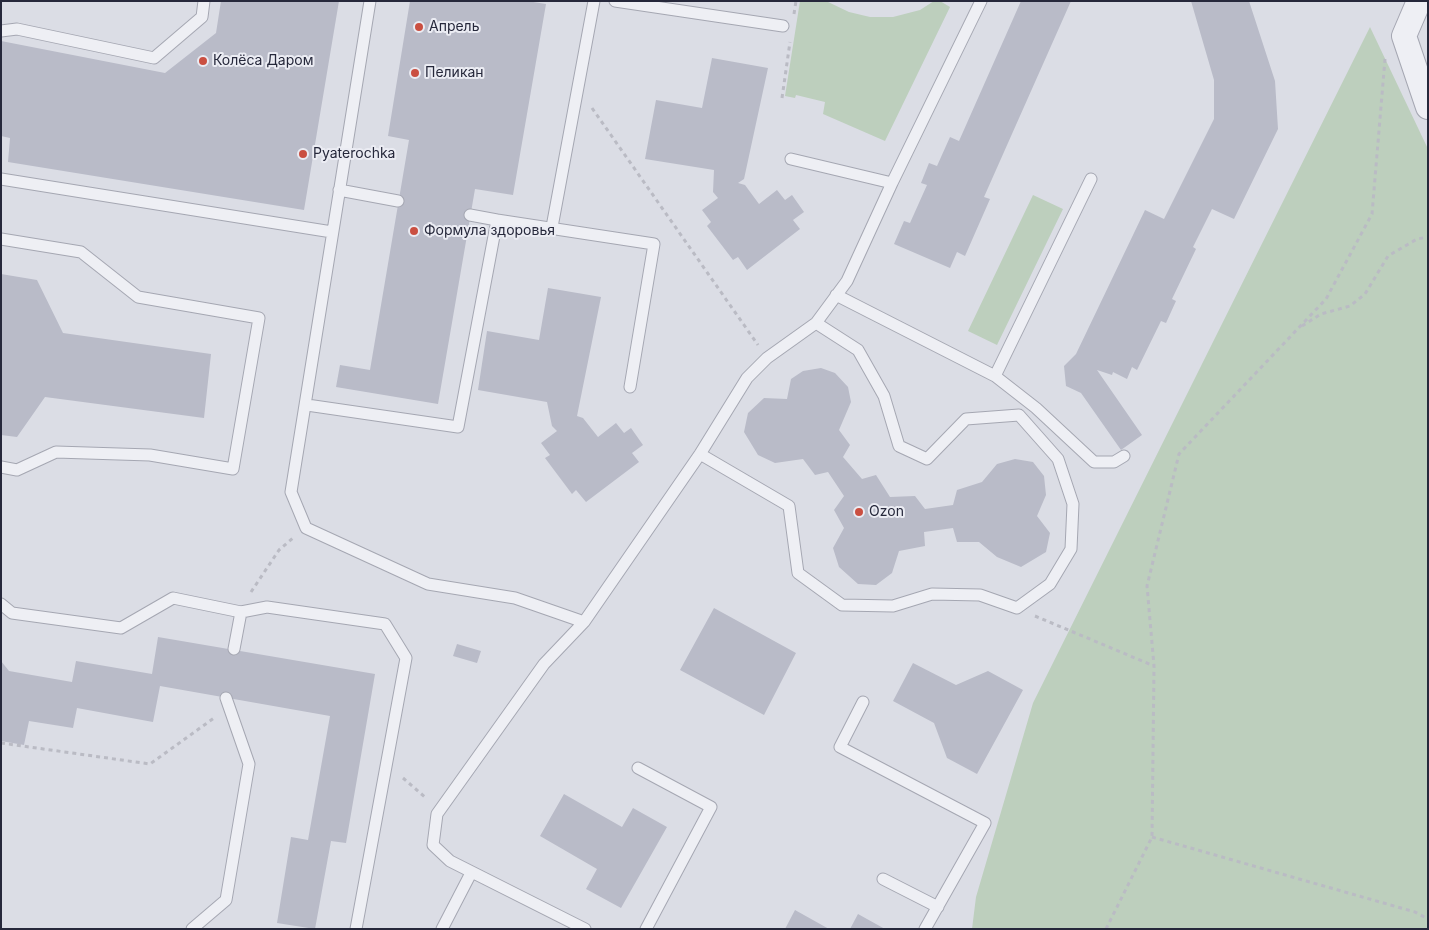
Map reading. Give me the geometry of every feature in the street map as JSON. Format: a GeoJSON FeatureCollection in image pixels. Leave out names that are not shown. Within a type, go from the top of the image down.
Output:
{"type":"FeatureCollection","features":[{"type":"Feature","properties":{"kind":"street"},"geometry":{"type":"LineString","coordinates":[[1419,1],[1404,36],[1428,107]]}},
{"type":"Feature","properties":{"kind":"lane"},"geometry":{"type":"LineString","coordinates":[[1,31],[17,29],[154,58],[202,17],[204,1]]}},
{"type":"Feature","properties":{"kind":"lane"},"geometry":{"type":"LineString","coordinates":[[370,1],[332,232],[307,405],[291,492],[306,528],[428,584],[515,598],[584,622]]}},
{"type":"Feature","properties":{"kind":"lane"},"geometry":{"type":"LineString","coordinates":[[552,227],[594,1]]}},
{"type":"Feature","properties":{"kind":"lane"},"geometry":{"type":"LineString","coordinates":[[615,1],[788,24]]}},
{"type":"Feature","properties":{"kind":"lane"},"geometry":{"type":"LineString","coordinates":[[585,929],[450,861],[433,845],[437,814],[544,664],[584,622],[700,454],[747,378],[766,358],[816,323],[847,281],[892,183],[981,1]]}},
{"type":"Feature","properties":{"kind":"lane"},"geometry":{"type":"LineString","coordinates":[[792,159],[892,183]]}},
{"type":"Feature","properties":{"kind":"lane"},"geometry":{"type":"LineString","coordinates":[[1,179],[332,232]]}},
{"type":"Feature","properties":{"kind":"lane"},"geometry":{"type":"LineString","coordinates":[[995,376],[1091,179]]}},
{"type":"Feature","properties":{"kind":"lane"},"geometry":{"type":"LineString","coordinates":[[339,190],[398,201]]}},
{"type":"Feature","properties":{"kind":"lane"},"geometry":{"type":"LineString","coordinates":[[470,215],[654,244],[630,387]]}},
{"type":"Feature","properties":{"kind":"lane"},"geometry":{"type":"LineString","coordinates":[[307,405],[458,427],[496,220]]}},
{"type":"Feature","properties":{"kind":"lane"},"geometry":{"type":"LineString","coordinates":[[1,239],[81,252],[138,297],[259,318],[233,469],[150,455],[56,452],[17,470],[1,467]]}},
{"type":"Feature","properties":{"kind":"lane"},"geometry":{"type":"LineString","coordinates":[[836,296],[995,376],[1036,408],[1094,462],[1114,462],[1124,456]]}},
{"type":"Feature","properties":{"kind":"lane"},"geometry":{"type":"LineString","coordinates":[[700,454],[789,506],[798,573],[842,605],[893,606],[932,594],[980,595],[1017,608],[1050,584],[1071,549],[1073,504],[1058,459],[1019,415],[966,419],[927,459],[900,446],[884,396],[858,350],[816,323]]}},
{"type":"Feature","properties":{"kind":"lane"},"geometry":{"type":"LineString","coordinates":[[1,604],[12,613],[121,628],[173,598],[241,612],[267,607],[385,624],[406,658],[356,929]]}},
{"type":"Feature","properties":{"kind":"lane"},"geometry":{"type":"LineString","coordinates":[[234,649],[241,612]]}},
{"type":"Feature","properties":{"kind":"lane"},"geometry":{"type":"LineString","coordinates":[[192,929],[226,900],[249,764],[228,702]]}},
{"type":"Feature","properties":{"kind":"lane"},"geometry":{"type":"LineString","coordinates":[[863,702],[840,747],[985,823],[925,929]]}},
{"type":"Feature","properties":{"kind":"lane"},"geometry":{"type":"LineString","coordinates":[[638,768],[711,807],[646,929]]}},
{"type":"Feature","properties":{"kind":"lane"},"geometry":{"type":"LineString","coordinates":[[442,929],[471,873]]}},
{"type":"Feature","properties":{"kind":"lane"},"geometry":{"type":"LineString","coordinates":[[882,879],[938,907]]}},
{"type":"Feature","properties":{"kind":"path"},"geometry":{"type":"LineString","coordinates":[[788,24],[796,1]]}},
{"type":"Feature","properties":{"kind":"path"},"geometry":{"type":"LineString","coordinates":[[782,98],[790,40]]}},
{"type":"Feature","properties":{"kind":"path"},"geometry":{"type":"LineString","coordinates":[[1106,929],[1152,837],[1154,666],[1147,586],[1179,454],[1326,299],[1372,214],[1384,61],[1389,53]]}},
{"type":"Feature","properties":{"kind":"path"},"geometry":{"type":"LineString","coordinates":[[578,88],[766,358]]}},
{"type":"Feature","properties":{"kind":"path"},"geometry":{"type":"LineString","coordinates":[[1298,329],[1321,314],[1350,306],[1365,294],[1388,256],[1417,240],[1428,237]]}},
{"type":"Feature","properties":{"kind":"path"},"geometry":{"type":"LineString","coordinates":[[241,612],[257,580],[279,550],[306,528]]}},
{"type":"Feature","properties":{"kind":"path"},"geometry":{"type":"LineString","coordinates":[[1017,608],[1154,666]]}},
{"type":"Feature","properties":{"kind":"path"},"geometry":{"type":"LineString","coordinates":[[1,743],[150,764],[228,702]]}},
{"type":"Feature","properties":{"kind":"path"},"geometry":{"type":"LineString","coordinates":[[386,763],[440,810]]}},
{"type":"Feature","properties":{"kind":"path"},"geometry":{"type":"LineString","coordinates":[[1152,837],[1415,912],[1428,919]]}},
{"type":"Feature","properties":{"kind":"green space"},"geometry":{"type":"Polygon","coordinates":[[[800,1],[826,1],[849,12],[870,17],[893,17],[920,10],[934,1],[940,1],[950,7],[885,141],[823,114],[825,102],[796,95],[795,98],[785,96],[800,1]]]}},
{"type":"Feature","properties":{"kind":"green space"},"geometry":{"type":"Polygon","coordinates":[[[1370,27],[1428,149],[1428,929],[972,929],[976,897],[1033,703],[1370,27]]]}},
{"type":"Feature","properties":{"kind":"green space"},"geometry":{"type":"Polygon","coordinates":[[[1033,195],[1063,209],[997,345],[968,331],[1033,195]]]}},
{"type":"Feature","properties":{"kind":"building"},"geometry":{"type":"Polygon","coordinates":[[[221,1],[339,1],[304,210],[8,162],[10,138],[1,136],[1,41],[165,73],[216,33],[221,1]]]}},
{"type":"Feature","properties":{"kind":"building"},"geometry":{"type":"Polygon","coordinates":[[[410,1],[527,1],[546,4],[513,195],[475,189],[438,404],[336,387],[340,365],[370,370],[409,140],[388,136],[410,1]]]}},
{"type":"Feature","properties":{"kind":"building"},"geometry":{"type":"Polygon","coordinates":[[[1021,1],[1071,1],[984,197],[990,199],[965,256],[957,252],[950,268],[894,244],[904,221],[910,223],[927,185],[921,183],[929,163],[937,166],[950,137],[959,141],[1021,1]]]}},
{"type":"Feature","properties":{"kind":"building"},"geometry":{"type":"Polygon","coordinates":[[[1191,1],[1249,1],[1275,81],[1278,129],[1234,219],[1212,209],[1193,247],[1196,249],[1172,299],[1176,301],[1166,323],[1161,321],[1137,370],[1132,367],[1127,379],[1113,372],[1112,375],[1097,370],[1142,435],[1121,450],[1081,393],[1066,386],[1064,366],[1076,354],[1145,210],[1164,219],[1214,119],[1214,80],[1191,1]]]}},
{"type":"Feature","properties":{"kind":"building"},"geometry":{"type":"Polygon","coordinates":[[[712,58],[768,68],[744,179],[738,183],[745,185],[759,204],[777,190],[785,200],[792,195],[804,212],[793,220],[800,229],[747,270],[738,257],[733,260],[707,226],[711,222],[702,210],[718,198],[713,192],[714,170],[645,159],[656,100],[702,108],[712,58]]]}},
{"type":"Feature","properties":{"kind":"building"},"geometry":{"type":"Polygon","coordinates":[[[1,274],[37,280],[63,333],[211,354],[204,418],[45,397],[17,437],[1,435],[1,274]]]}},
{"type":"Feature","properties":{"kind":"building"},"geometry":{"type":"Polygon","coordinates":[[[548,288],[601,297],[577,416],[583,418],[598,437],[616,423],[624,433],[631,428],[643,445],[632,453],[639,462],[586,502],[576,490],[572,494],[545,458],[550,455],[541,443],[557,431],[552,426],[547,402],[478,390],[487,331],[539,340],[548,288]]]}},
{"type":"Feature","properties":{"kind":"building"},"geometry":{"type":"Polygon","coordinates":[[[821,368],[835,373],[848,387],[851,402],[839,430],[850,445],[843,457],[862,479],[876,475],[890,497],[915,496],[925,509],[953,505],[957,490],[982,482],[997,464],[1015,459],[1033,462],[1044,476],[1046,495],[1037,516],[1050,533],[1046,552],[1021,567],[997,557],[979,542],[957,542],[953,528],[924,532],[925,546],[899,551],[892,573],[876,585],[858,584],[839,567],[833,548],[844,528],[834,510],[844,496],[828,472],[815,475],[803,459],[775,463],[758,455],[744,432],[748,413],[764,398],[787,399],[791,379],[803,371],[821,368]]]}},
{"type":"Feature","properties":{"kind":"building"},"geometry":{"type":"Polygon","coordinates":[[[714,608],[796,653],[764,715],[680,670],[714,608]]]}},
{"type":"Feature","properties":{"kind":"building"},"geometry":{"type":"Polygon","coordinates":[[[158,637],[375,674],[346,843],[331,841],[315,929],[277,923],[291,837],[308,840],[330,716],[160,686],[153,722],[77,708],[73,728],[29,721],[24,745],[1,741],[1,661],[9,671],[72,682],[76,661],[152,674],[158,637]]]}},
{"type":"Feature","properties":{"kind":"building"},"geometry":{"type":"Polygon","coordinates":[[[457,644],[481,651],[477,663],[453,656],[457,644]]]}},
{"type":"Feature","properties":{"kind":"building"},"geometry":{"type":"Polygon","coordinates":[[[913,663],[956,685],[988,671],[1023,690],[977,774],[947,758],[934,723],[893,701],[913,663]]]}},
{"type":"Feature","properties":{"kind":"building"},"geometry":{"type":"Polygon","coordinates":[[[564,794],[622,827],[633,808],[667,827],[621,908],[586,889],[597,869],[540,836],[564,794]]]}},
{"type":"Feature","properties":{"kind":"building"},"geometry":{"type":"Polygon","coordinates":[[[795,910],[829,929],[785,929],[795,910]]]}},
{"type":"Feature","properties":{"kind":"building"},"geometry":{"type":"Polygon","coordinates":[[[858,914],[885,929],[850,929],[858,914]]]}},
{"type":"Feature","properties":{"kind":"place","name":"Апрель"},"geometry":{"type":"Point","coordinates":[419,27]}},
{"type":"Feature","properties":{"kind":"place","name":"Колёса Даром"},"geometry":{"type":"Point","coordinates":[203,61]}},
{"type":"Feature","properties":{"kind":"place","name":"Пеликан"},"geometry":{"type":"Point","coordinates":[415,73]}},
{"type":"Feature","properties":{"kind":"place","name":"Pyaterochka"},"geometry":{"type":"Point","coordinates":[303,154]}},
{"type":"Feature","properties":{"kind":"place","name":"Формула здоровья"},"geometry":{"type":"Point","coordinates":[414,231]}},
{"type":"Feature","properties":{"kind":"place","name":"Ozon"},"geometry":{"type":"Point","coordinates":[859,512]}}]}
